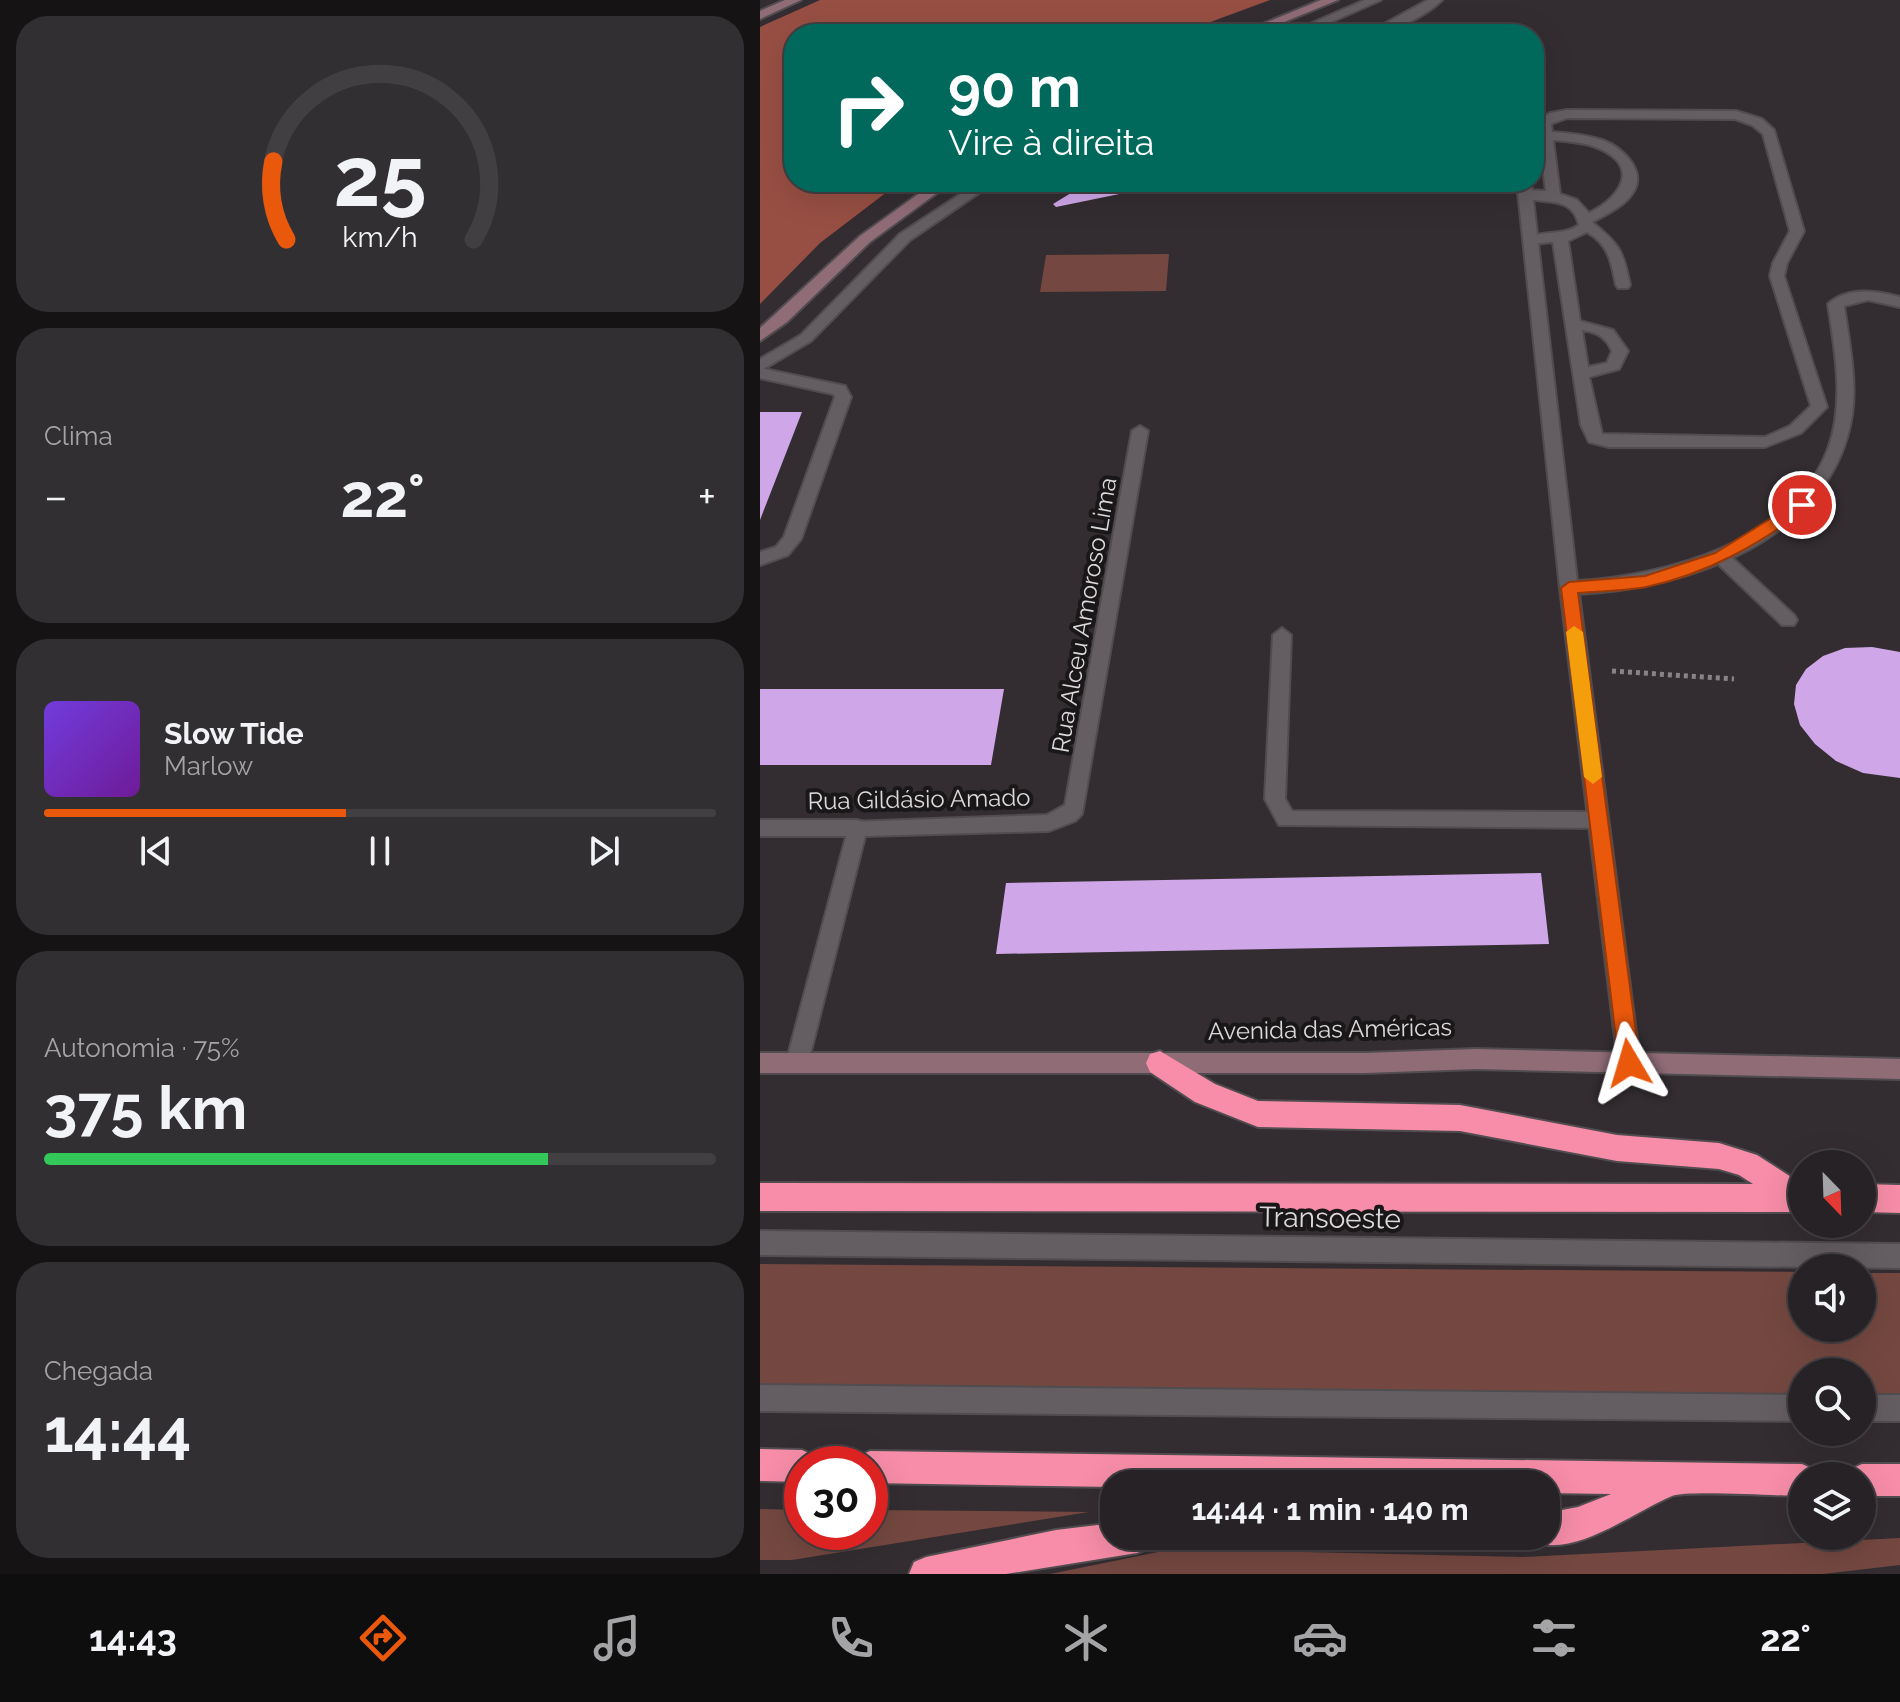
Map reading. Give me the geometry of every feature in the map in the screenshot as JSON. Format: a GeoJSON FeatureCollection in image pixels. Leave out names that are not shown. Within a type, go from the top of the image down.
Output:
{"type":"FeatureCollection","features":[{"type":"Feature","properties":{"kind":"highway"},"geometry":{"type":"LineString","coordinates":[[1160,1063],[1205,1093],[1258,1114],[1460,1118],[1617,1148],[1719,1156],[1747,1164],[1788,1191]]}},
{"type":"Feature","properties":{"kind":"highway"},"geometry":{"type":"LineString","coordinates":[[760,1197],[1788,1198]]}},
{"type":"Feature","properties":{"kind":"highway"},"geometry":{"type":"LineString","coordinates":[[1876,1198],[1900,1199]]}},
{"type":"Feature","properties":{"kind":"highway"},"geometry":{"type":"LineString","coordinates":[[760,1465],[784,1466]]}},
{"type":"Feature","properties":{"kind":"highway"},"geometry":{"type":"LineString","coordinates":[[888,1467],[1788,1480]]}},
{"type":"Feature","properties":{"kind":"highway"},"geometry":{"type":"LineString","coordinates":[[1560,1528],[1624,1506],[1669,1480]]}},
{"type":"Feature","properties":{"kind":"highway"},"geometry":{"type":"LineString","coordinates":[[1876,1480],[1900,1480]]}},
{"type":"Feature","properties":{"kind":"highway"},"geometry":{"type":"LineString","coordinates":[[926,1574],[1100,1541]]}},
{"type":"Feature","properties":{"kind":"main road"},"geometry":{"type":"LineString","coordinates":[[760,15],[795,0]]}},
{"type":"Feature","properties":{"kind":"main road"},"geometry":{"type":"LineString","coordinates":[[1270,24],[1332,0]]}},
{"type":"Feature","properties":{"kind":"main road"},"geometry":{"type":"LineString","coordinates":[[760,336],[779,322],[879,227],[930,192]]}},
{"type":"Feature","properties":{"kind":"main road","name":"Avenida das Américas"},"geometry":{"type":"LineString","coordinates":[[760,1063],[1365,1063],[1476,1059],[1900,1069]]}},
{"type":"Feature","properties":{"kind":"street"},"geometry":{"type":"LineString","coordinates":[[1317,24],[1375,0]]}},
{"type":"Feature","properties":{"kind":"street"},"geometry":{"type":"LineString","coordinates":[[1387,24],[1424,10],[1436,0]]}},
{"type":"Feature","properties":{"kind":"street"},"geometry":{"type":"LineString","coordinates":[[1553,194],[1544,122],[1547,118],[1567,114],[1736,115],[1757,122],[1769,133],[1797,231],[1780,263],[1777,276],[1819,407],[1788,436],[1765,442],[1609,442],[1595,438],[1560,239]]}},
{"type":"Feature","properties":{"kind":"street"},"geometry":{"type":"LineString","coordinates":[[1531,240],[1560,239],[1580,232],[1586,223],[1625,195],[1630,172],[1612,150],[1597,143],[1546,135]]}},
{"type":"Feature","properties":{"kind":"street"},"geometry":{"type":"LineString","coordinates":[[760,366],[806,338],[905,237],[973,192]]}},
{"type":"Feature","properties":{"kind":"street"},"geometry":{"type":"LineString","coordinates":[[1525,192],[1569,588],[1629,1063]]}},
{"type":"Feature","properties":{"kind":"street"},"geometry":{"type":"LineString","coordinates":[[1543,192],[1574,205],[1586,223],[1615,246],[1623,285]]}},
{"type":"Feature","properties":{"kind":"street"},"geometry":{"type":"LineString","coordinates":[[1569,588],[1645,581],[1721,557],[1765,532],[1802,505],[1829,464],[1844,416],[1842,354],[1836,304],[1855,296],[1870,295],[1900,302]]}},
{"type":"Feature","properties":{"kind":"street"},"geometry":{"type":"LineString","coordinates":[[1573,325],[1608,332],[1617,340],[1620,351],[1613,366],[1602,371],[1582,373]]}},
{"type":"Feature","properties":{"kind":"street"},"geometry":{"type":"LineString","coordinates":[[760,373],[839,390],[843,397],[792,539],[782,551],[760,559]]}},
{"type":"Feature","properties":{"kind":"street","name":"Rua Alceu Amoroso Lima"},"geometry":{"type":"LineString","coordinates":[[1075,808],[1140,431]]}},
{"type":"Feature","properties":{"kind":"street"},"geometry":{"type":"LineString","coordinates":[[1721,557],[1788,620]]}},
{"type":"Feature","properties":{"kind":"street"},"geometry":{"type":"LineString","coordinates":[[1282,635],[1275,799],[1286,819],[1598,820]]}},
{"type":"Feature","properties":{"kind":"street","name":"Rua Gildásio Amado"},"geometry":{"type":"LineString","coordinates":[[760,828],[1049,823],[1068,815],[1075,808]]}},
{"type":"Feature","properties":{"kind":"street"},"geometry":{"type":"LineString","coordinates":[[797,1063],[857,828]]}},
{"type":"Feature","properties":{"kind":"street","name":"Transoeste"},"geometry":{"type":"LineString","coordinates":[[760,1243],[1900,1256]]}},
{"type":"Feature","properties":{"kind":"street"},"geometry":{"type":"LineString","coordinates":[[760,1398],[1788,1408]]}},
{"type":"Feature","properties":{"kind":"street"},"geometry":{"type":"LineString","coordinates":[[1876,1408],[1900,1408]]}},
{"type":"Feature","properties":{"kind":"path"},"geometry":{"type":"LineString","coordinates":[[1579,671],[1734,679]]}},
{"type":"Feature","properties":{"kind":"shaded area"},"geometry":{"type":"Polygon","coordinates":[[[820,0],[1270,0],[1205,24],[784,24],[784,192],[887,192],[820,243],[760,304],[760,27],[820,0]]]}},
{"type":"Feature","properties":{"kind":"shaded area"},"geometry":{"type":"Polygon","coordinates":[[[1169,254],[1166,291],[1040,292],[1046,255],[1169,254]]]}},
{"type":"Feature","properties":{"kind":"shaded area"},"geometry":{"type":"Polygon","coordinates":[[[760,1264],[1788,1272],[1788,1342],[1876,1342],[1876,1273],[1900,1273],[1900,1403],[1876,1402],[1876,1358],[1788,1358],[1788,1402],[760,1390],[760,1264]]]}},
{"type":"Feature","properties":{"kind":"shaded area"},"geometry":{"type":"Polygon","coordinates":[[[760,1509],[784,1510],[784,1550],[854,1550],[792,1560],[760,1560],[760,1509]]]}},
{"type":"Feature","properties":{"kind":"shaded area"},"geometry":{"type":"Polygon","coordinates":[[[888,1510],[1089,1512],[888,1544],[888,1510]]]}},
{"type":"Feature","properties":{"kind":"shaded area"},"geometry":{"type":"Polygon","coordinates":[[[1900,1538],[1900,1565],[1823,1574],[1050,1574],[1168,1550],[1522,1557],[1788,1544],[1788,1550],[1876,1550],[1876,1539],[1900,1538]]]}},
{"type":"Feature","properties":{"kind":"building"},"geometry":{"type":"Polygon","coordinates":[[[1073,192],[1129,192],[1056,207],[1053,204],[1073,192]]]}},
{"type":"Feature","properties":{"kind":"building"},"geometry":{"type":"Polygon","coordinates":[[[760,412],[802,412],[760,520],[760,412]]]}},
{"type":"Feature","properties":{"kind":"building"},"geometry":{"type":"Polygon","coordinates":[[[1872,647],[1900,652],[1900,778],[1863,773],[1836,761],[1815,744],[1800,725],[1794,704],[1796,685],[1806,669],[1823,656],[1845,648],[1872,647]]]}},
{"type":"Feature","properties":{"kind":"building"},"geometry":{"type":"Polygon","coordinates":[[[760,689],[1004,689],[991,765],[760,765],[760,689]]]}},
{"type":"Feature","properties":{"kind":"building"},"geometry":{"type":"Polygon","coordinates":[[[1541,873],[1549,944],[996,954],[1006,883],[1541,873]]]}},
{"type":"Feature","properties":{"kind":"slow traffic"},"geometry":{"type":"LineString","coordinates":[[1574,632],[1593,777]]}},
{"type":"Feature","properties":{"kind":"route"},"geometry":{"type":"LineString","coordinates":[[1629,1063],[1569,588],[1645,581],[1721,557],[1765,532],[1802,505]]}}]}
